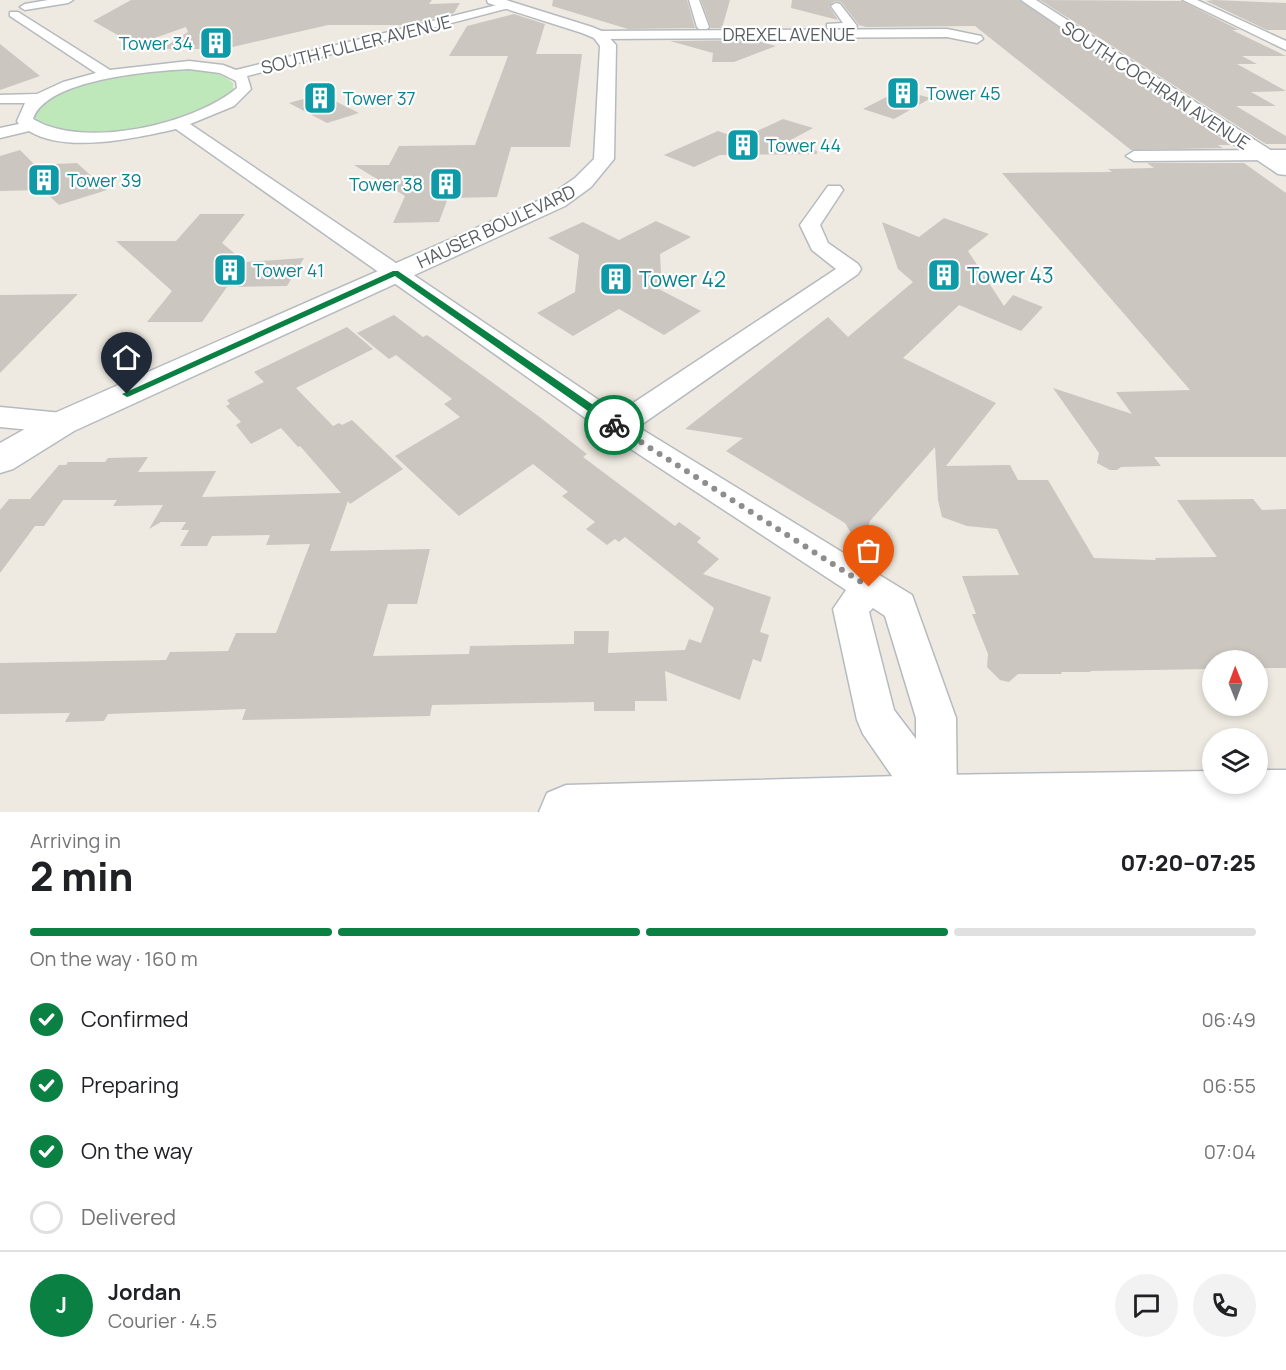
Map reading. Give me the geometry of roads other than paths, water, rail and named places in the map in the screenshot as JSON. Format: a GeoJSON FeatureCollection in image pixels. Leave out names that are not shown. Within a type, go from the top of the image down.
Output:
{"type":"FeatureCollection","features":[{"type":"Feature","properties":{"kind":"street"},"geometry":{"type":"LineString","coordinates":[[3,18],[68,0]]}},
{"type":"Feature","properties":{"kind":"street"},"geometry":{"type":"LineString","coordinates":[[493,0],[593,32],[608,25],[851,26],[836,6]]}},
{"type":"Feature","properties":{"kind":"street"},"geometry":{"type":"LineString","coordinates":[[694,0],[703,27]]}},
{"type":"Feature","properties":{"kind":"street","name":"SOUTH COCHRAN AVENUE"},"geometry":{"type":"LineString","coordinates":[[1027,0],[1286,169]]}},
{"type":"Feature","properties":{"kind":"street"},"geometry":{"type":"LineString","coordinates":[[1188,0],[1286,46]]}},
{"type":"Feature","properties":{"kind":"street","name":"SOUTH FULLER AVENUE"},"geometry":{"type":"LineString","coordinates":[[238,74],[509,6]]}},
{"type":"Feature","properties":{"kind":"street"},"geometry":{"type":"LineString","coordinates":[[23,11],[51,36],[107,74]]}},
{"type":"Feature","properties":{"kind":"street","name":"DREXEL AVENUE"},"geometry":{"type":"LineString","coordinates":[[593,32],[947,33],[977,39]]}},
{"type":"Feature","properties":{"kind":"street","name":"HAUSER BOULEVARD"},"geometry":{"type":"LineString","coordinates":[[0,460],[62,423],[557,201],[580,187],[604,159],[608,45],[593,32]]}},
{"type":"Feature","properties":{"kind":"street"},"geometry":{"type":"LineString","coordinates":[[28,41],[51,36]]}},
{"type":"Feature","properties":{"kind":"street"},"geometry":{"type":"LineString","coordinates":[[0,122],[27,121],[48,134],[88,137],[138,132],[178,124],[213,112],[240,95],[245,84],[238,74],[213,67],[189,65],[148,67],[82,81],[40,99],[29,108],[27,121]]}},
{"type":"Feature","properties":{"kind":"street"},"geometry":{"type":"LineString","coordinates":[[64,68],[82,81]]}},
{"type":"Feature","properties":{"kind":"street"},"geometry":{"type":"LineString","coordinates":[[0,99],[40,99]]}},
{"type":"Feature","properties":{"kind":"street"},"geometry":{"type":"LineString","coordinates":[[0,133],[27,121]]}},
{"type":"Feature","properties":{"kind":"street"},"geometry":{"type":"LineString","coordinates":[[178,124],[618,427],[900,606],[936,718],[938,807]]}},
{"type":"Feature","properties":{"kind":"street"},"geometry":{"type":"LineString","coordinates":[[1134,156],[1286,155]]}},
{"type":"Feature","properties":{"kind":"street"},"geometry":{"type":"LineString","coordinates":[[618,427],[850,269],[819,246],[810,225],[834,190]]}},
{"type":"Feature","properties":{"kind":"street"},"geometry":{"type":"LineString","coordinates":[[0,417],[62,423]]}},
{"type":"Feature","properties":{"kind":"street"},"geometry":{"type":"LineString","coordinates":[[869,587],[851,609],[877,720],[938,807]]}},
{"type":"Feature","properties":{"kind":"street"},"geometry":{"type":"LineString","coordinates":[[566,812],[938,807],[1286,796]]}},
{"type":"Feature","properties":{"kind":"place","name":"Tower 34"},"geometry":{"type":"Point","coordinates":[216,43]}},
{"type":"Feature","properties":{"kind":"place","name":"Tower 45"},"geometry":{"type":"Point","coordinates":[903,93]}},
{"type":"Feature","properties":{"kind":"place","name":"Tower 37"},"geometry":{"type":"Point","coordinates":[320,98]}},
{"type":"Feature","properties":{"kind":"place","name":"Tower 44"},"geometry":{"type":"Point","coordinates":[743,145]}},
{"type":"Feature","properties":{"kind":"place","name":"Tower 39"},"geometry":{"type":"Point","coordinates":[44,180]}},
{"type":"Feature","properties":{"kind":"place","name":"Tower 38"},"geometry":{"type":"Point","coordinates":[446,184]}},
{"type":"Feature","properties":{"kind":"place","name":"Tower 41"},"geometry":{"type":"Point","coordinates":[230,270]}},
{"type":"Feature","properties":{"kind":"place","name":"Tower 43"},"geometry":{"type":"Point","coordinates":[944,275]}},
{"type":"Feature","properties":{"kind":"place","name":"Tower 42"},"geometry":{"type":"Point","coordinates":[616,279]}}]}
